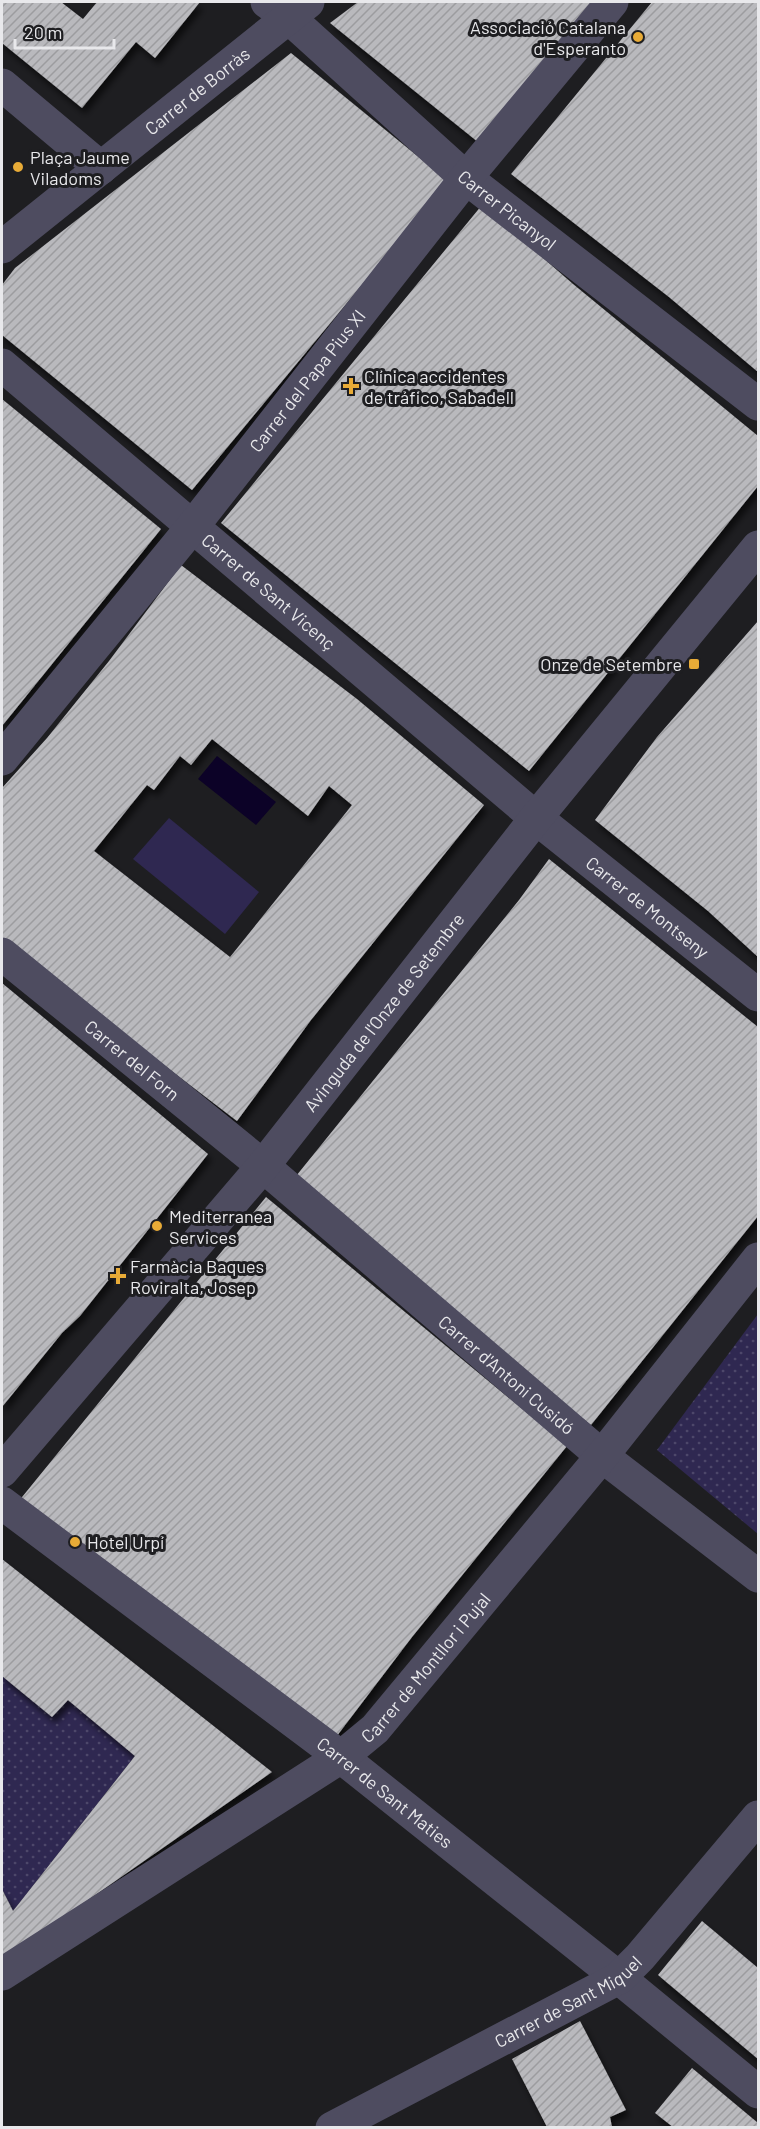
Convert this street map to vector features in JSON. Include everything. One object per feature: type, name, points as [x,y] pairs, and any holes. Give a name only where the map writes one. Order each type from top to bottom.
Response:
[{"type":"street","name":"Carrer del Papa Pius XI","points":[[2,759],[192,526],[466,178],[612,2]]},
{"type":"street","name":"Carrer Picanyol","points":[[287,7],[466,178],[759,404]]},
{"type":"street","name":"Carrer de Borràs","points":[[2,247],[101,168],[287,7]]},
{"type":"street","points":[[2,85],[101,168]]},
{"type":"street","name":"Carrer de Sant Vicenç","points":[[2,365],[537,819]]},
{"type":"street","name":"Avinguda de l'Onze de Setembre","points":[[2,1471],[262,1166],[537,819],[759,547]]},
{"type":"street","name":"Carrer de Montseny","points":[[537,819],[759,995]]},
{"type":"street","name":"Carrer del Forn","points":[[2,954],[262,1166]]},
{"type":"street","name":"Carrer d'Antoni Cusidó","points":[[262,1166],[602,1456],[759,1576]]},
{"type":"street","name":"Carrer de Montllor i Pujal","points":[[2,1974],[341,1757],[375,1729],[602,1456],[759,1258]]},
{"type":"street","name":"Carrer de Sant Maties","points":[[2,1503],[341,1757],[759,2092]]},
{"type":"street","name":"Carrer de Sant Miquel","points":[[332,2127],[619,1978],[640,1957],[759,1816]]},
{"type":"shaded area","points":[[217,756],[276,802],[256,825],[198,779]]},
{"type":"shaded area","points":[[169,818],[259,892],[225,934],[133,859]]},
{"type":"shaded area","points":[[758,1314],[758,1534],[657,1450]]},
{"type":"shaded area","points":[[2,1676],[52,1717],[68,1700],[135,1756],[13,1911],[2,1889]]},
{"type":"building","points":[[2,2],[61,2],[83,19],[97,2],[200,2],[155,58],[136,42],[82,108],[2,43]]},
{"type":"building","points":[[358,2],[594,2],[478,142],[330,23]]},
{"type":"building","points":[[652,2],[758,2],[758,372],[669,297],[511,174]]},
{"type":"building","points":[[291,53],[448,181],[192,490],[2,335],[2,285],[15,268]]},
{"type":"building","points":[[482,205],[573,284],[758,436],[758,486],[529,771],[221,523]]},
{"type":"building","points":[[2,399],[161,529],[2,726]]},
{"type":"building","points":[[181,565],[357,699],[484,805],[311,1020],[237,1121],[2,941],[2,788],[47,738],[109,661]],"holes":[[[212,739],[308,816],[329,786],[352,805],[230,957],[94,851],[147,785],[154,790],[180,756],[191,765]]]},
{"type":"building","points":[[758,621],[758,957],[708,911],[595,820],[657,737]]},
{"type":"building","points":[[549,859],[758,1027],[758,1216],[591,1425],[288,1186],[519,900]]},
{"type":"building","points":[[2,983],[208,1154],[80,1316],[62,1333],[2,1407]]},
{"type":"building","points":[[266,1197],[567,1446],[412,1637],[333,1741],[18,1502]]},
{"type":"building","points":[[2,1559],[272,1772],[29,1941],[2,1956],[2,1889],[13,1911],[135,1756],[68,1700],[52,1717],[2,1676]]},
{"type":"building","points":[[702,1921],[758,1968],[758,2059],[658,1975]]},
{"type":"building","points":[[580,2021],[626,2110],[610,2117],[612,2127],[547,2127],[512,2059]]},
{"type":"building","points":[[692,2068],[758,2123],[758,2127],[673,2127],[655,2113]]},
{"type":"place","name":"Associació Catalana d'Esperanto","points":[[638,37]]},
{"type":"place","name":"Plaça Jaume Viladoms","points":[[18,167]]},
{"type":"place","name":"Clínica accidentes de tráfico, Sabadell","points":[[351,386]]},
{"type":"place","name":"Onze de Setembre","points":[[694,664]]},
{"type":"place","name":"Mediterranea Services","points":[[157,1226]]},
{"type":"place","name":"Farmàcia Baques Roviralta, Josep","points":[[118,1276]]},
{"type":"place","name":"Hotel Urpí","points":[[75,1542]]}]
